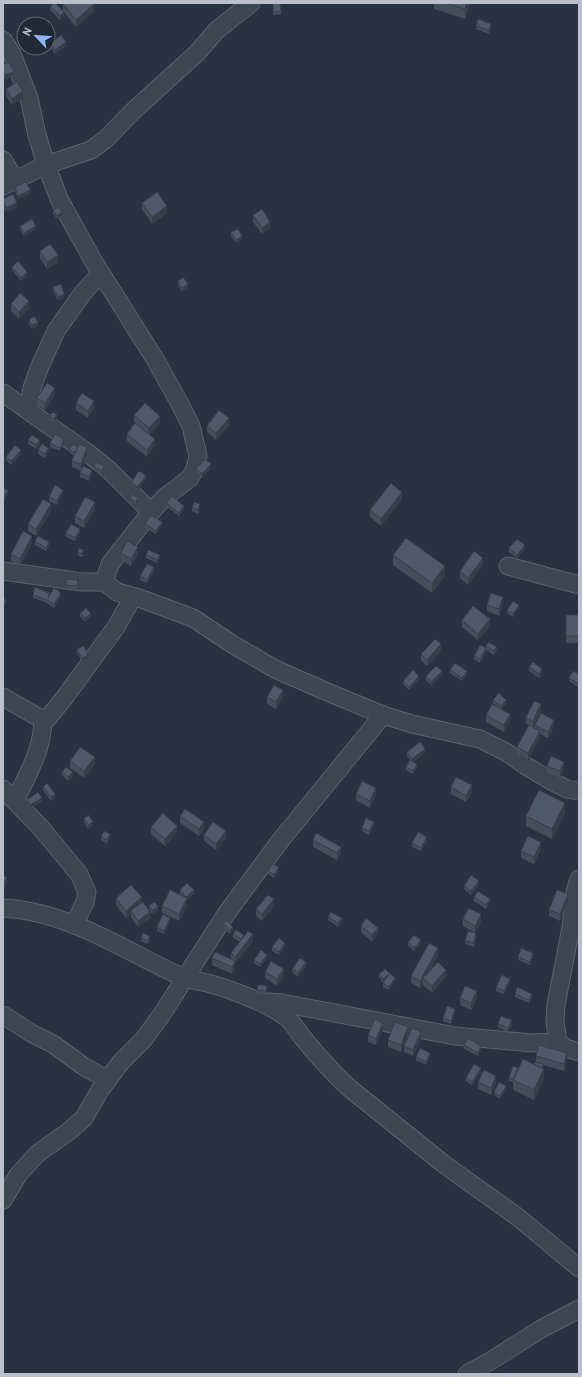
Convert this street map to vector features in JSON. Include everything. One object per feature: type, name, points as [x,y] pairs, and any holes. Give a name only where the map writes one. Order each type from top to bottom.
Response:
[{"type":"street","points":[[3,160],[9,183],[46,165],[91,150],[106,139],[132,112],[197,53],[217,30],[251,3]]},
{"type":"street","points":[[3,40],[12,54],[29,98],[37,135],[46,165],[60,201],[101,273],[155,359],[180,404],[191,426],[198,456],[195,469],[190,478],[165,497],[151,512],[110,564],[104,582]]},
{"type":"street","points":[[28,410],[32,388],[56,330],[82,294],[101,273]]},
{"type":"street","points":[[3,393],[88,453],[109,470],[151,512]]},
{"type":"street","points":[[508,566],[579,585]]},
{"type":"street","points":[[3,571],[82,582],[104,582],[117,592],[133,596],[193,618],[232,644],[275,669],[383,715],[412,724],[480,739],[506,752],[553,782],[579,791]]},
{"type":"street","points":[[43,720],[48,718],[65,697],[116,627],[133,596]]},
{"type":"street","points":[[3,697],[43,720]]},
{"type":"street","points":[[3,1200],[18,1175],[37,1154],[68,1132],[84,1118],[93,1102],[121,1062],[144,1039],[162,1014],[226,914],[280,842],[383,715]]},
{"type":"street","points":[[15,801],[37,755],[43,734],[43,720]]},
{"type":"street","points":[[3,789],[79,874],[87,892],[86,902],[74,925]]},
{"type":"street","points":[[558,1042],[555,1022],[556,1005],[571,927],[575,892],[579,879]]},
{"type":"street","points":[[3,908],[29,910],[63,920],[184,978],[218,986],[275,1009],[290,1020],[302,1037],[335,1074],[378,1112],[445,1165],[519,1218],[579,1268]]},
{"type":"street","points":[[257,1002],[282,1003],[455,1036],[532,1043],[558,1042],[566,1048],[579,1052]]},
{"type":"street","points":[[3,1015],[31,1033],[53,1044],[83,1066],[108,1080]]},
{"type":"street","points":[[467,1374],[541,1329],[579,1309]]},
{"type":"building","points":[[54,3],[64,12],[60,16],[50,7]]},
{"type":"building","points":[[273,3],[280,3],[281,11],[273,12]]},
{"type":"building","points":[[446,3],[467,3],[465,9]]},
{"type":"building","points":[[63,4],[94,4],[76,20]]},
{"type":"building","points":[[478,19],[491,24],[489,30],[476,26]]},
{"type":"building","points":[[61,35],[66,42],[56,49],[56,39]]},
{"type":"building","points":[[9,62],[14,72],[5,75],[3,65]]},
{"type":"building","points":[[17,82],[23,91],[12,99],[6,89]]},
{"type":"building","points":[[26,182],[30,190],[18,196],[15,187]]},
{"type":"building","points":[[157,192],[167,206],[152,217],[142,203]]},
{"type":"building","points":[[13,194],[17,203],[6,208],[3,199]]},
{"type":"building","points":[[58,207],[62,212],[57,216],[53,211]]},
{"type":"building","points":[[262,209],[270,222],[262,228],[253,215]]},
{"type":"building","points":[[32,219],[36,226],[24,233],[20,226]]},
{"type":"building","points":[[238,229],[242,236],[236,240],[231,232]]},
{"type":"building","points":[[50,244],[58,255],[47,262],[40,251]]},
{"type":"building","points":[[18,261],[27,272],[21,278],[12,267]]},
{"type":"building","points":[[183,277],[188,284],[182,288],[178,281]]},
{"type":"building","points":[[61,284],[64,294],[58,297],[53,287]]},
{"type":"building","points":[[20,293],[29,301],[19,312],[11,304]]},
{"type":"building","points":[[34,316],[38,322],[32,325],[29,320]]},
{"type":"building","points":[[47,383],[55,388],[45,403],[37,398]]},
{"type":"building","points":[[82,393],[94,401],[88,411],[76,403]]},
{"type":"building","points":[[145,403],[160,416],[149,428],[134,415]]},
{"type":"building","points":[[219,410],[229,418],[216,433],[207,426]]},
{"type":"building","points":[[52,412],[57,414],[54,419],[50,416]]},
{"type":"building","points":[[135,423],[155,439],[147,450],[127,434]]},
{"type":"building","points":[[55,434],[64,439],[60,448],[50,443]]},
{"type":"building","points":[[32,435],[40,440],[36,445],[28,440]]},
{"type":"building","points":[[42,444],[49,448],[45,454],[38,450]]},
{"type":"building","points":[[74,444],[78,447],[74,453],[69,449]]},
{"type":"building","points":[[79,444],[87,447],[81,464],[72,461]]},
{"type":"building","points":[[15,445],[21,450],[11,461],[6,457]]},
{"type":"building","points":[[205,459],[211,464],[202,474],[196,469]]},
{"type":"building","points":[[96,462],[104,466],[102,471],[94,467]]},
{"type":"building","points":[[83,466],[92,470],[89,477],[80,473]]},
{"type":"building","points":[[139,471],[146,476],[137,487],[131,482]]},
{"type":"building","points":[[391,483],[402,492],[381,519],[370,510]]},
{"type":"building","points":[[55,485],[63,490],[57,501],[49,497]]},
{"type":"building","points":[[3,487],[8,491],[3,498]]},
{"type":"building","points":[[132,494],[138,498],[136,502],[130,498]]},
{"type":"building","points":[[172,496],[184,506],[179,513],[166,503]]},
{"type":"building","points":[[85,497],[95,502],[84,521],[75,516]]},
{"type":"building","points":[[43,499],[51,504],[36,529],[28,524]]},
{"type":"building","points":[[194,502],[200,504],[198,510],[192,508]]},
{"type":"building","points":[[151,515],[162,522],[156,531],[145,524]]},
{"type":"building","points":[[71,524],[80,529],[75,538],[66,533]]},
{"type":"building","points":[[23,531],[32,536],[20,559],[11,554]]},
{"type":"building","points":[[38,536],[49,542],[46,548],[35,541]]},
{"type":"building","points":[[406,538],[445,566],[432,583],[393,555]]},
{"type":"building","points":[[517,539],[525,545],[517,555],[509,548]]},
{"type":"building","points":[[127,541],[138,547],[131,559],[121,553]]},
{"type":"building","points":[[79,548],[84,550],[82,554],[78,552]]},
{"type":"building","points":[[148,550],[160,555],[157,560],[146,555]]},
{"type":"building","points":[[474,551],[483,558],[468,578],[460,571]]},
{"type":"building","points":[[147,564],[154,567],[147,580],[140,576]]},
{"type":"building","points":[[66,579],[78,580],[77,586],[66,585]]},
{"type":"building","points":[[35,587],[49,593],[48,598],[54,588],[61,593],[54,604],[33,595]]},
{"type":"building","points":[[491,593],[503,597],[499,609],[487,605]]},
{"type":"building","points":[[3,598],[6,600],[3,606]]},
{"type":"building","points":[[513,601],[519,605],[513,614],[507,610]]},
{"type":"building","points":[[473,606],[490,619],[478,634],[462,620]]},
{"type":"building","points":[[86,608],[91,614],[85,618],[80,613]]},
{"type":"building","points":[[566,615],[579,615],[579,636],[566,636]]},
{"type":"building","points":[[435,639],[441,644],[427,660],[421,654]]},
{"type":"building","points":[[488,642],[497,647],[494,651],[486,646]]},
{"type":"building","points":[[480,645],[486,648],[480,659],[474,656]]},
{"type":"building","points":[[84,646],[88,655],[82,658],[77,649]]},
{"type":"building","points":[[533,662],[542,669],[539,674],[529,667]]},
{"type":"building","points":[[455,663],[467,671],[462,678],[450,670]]},
{"type":"building","points":[[436,666],[442,671],[431,682],[426,676]]},
{"type":"building","points":[[413,670],[419,676],[409,687],[403,681]]},
{"type":"building","points":[[573,671],[579,674],[579,684],[569,678]]},
{"type":"building","points":[[274,685],[283,690],[276,702],[267,697]]},
{"type":"building","points":[[499,693],[506,700],[501,706],[493,700]]},
{"type":"building","points":[[534,701],[541,704],[533,721],[526,717]]},
{"type":"building","points":[[492,704],[510,714],[504,725],[486,715]]},
{"type":"building","points":[[541,713],[554,720],[548,732],[535,725]]},
{"type":"building","points":[[529,725],[540,731],[528,753],[517,747]]},
{"type":"building","points":[[420,742],[425,749],[412,759],[407,752]]},
{"type":"building","points":[[80,747],[95,757],[84,771],[70,761]]},
{"type":"building","points":[[551,756],[564,762],[560,771],[547,766]]},
{"type":"building","points":[[410,760],[417,764],[413,771],[406,767]]},
{"type":"building","points":[[66,767],[73,772],[68,777],[62,772]]},
{"type":"building","points":[[456,777],[472,785],[466,796],[451,787]]},
{"type":"building","points":[[362,781],[376,788],[370,801],[356,794]]},
{"type":"building","points":[[47,783],[55,794],[51,797],[43,787]]},
{"type":"building","points":[[539,790],[565,803],[552,829],[526,816]]},
{"type":"building","points":[[38,792],[42,798],[30,805],[27,800]]},
{"type":"building","points":[[185,809],[204,822],[199,829],[180,816]]},
{"type":"building","points":[[163,813],[177,826],[165,839],[151,827]]},
{"type":"building","points":[[89,815],[93,822],[88,825],[84,818]]},
{"type":"building","points":[[366,818],[374,822],[369,831],[362,828]]},
{"type":"building","points":[[213,822],[226,831],[216,844],[204,835]]},
{"type":"building","points":[[104,831],[110,834],[107,840],[101,837]]},
{"type":"building","points":[[418,832],[427,837],[421,848],[412,843]]},
{"type":"building","points":[[316,833],[341,847],[337,853],[313,840]]},
{"type":"building","points":[[528,836],[541,842],[534,857],[521,851]]},
{"type":"building","points":[[272,864],[279,867],[274,875],[268,871]]},
{"type":"building","points":[[3,875],[7,878],[3,882]]},
{"type":"building","points":[[471,875],[479,881],[471,891],[464,886]]},
{"type":"building","points":[[187,883],[194,890],[186,897],[180,890]]},
{"type":"building","points":[[131,885],[142,897],[126,911],[116,898]]},
{"type":"building","points":[[170,890],[187,898],[179,914],[162,906]]},
{"type":"building","points":[[557,890],[568,894],[560,914],[549,910]]},
{"type":"building","points":[[478,891],[490,899],[486,905],[474,897]]},
{"type":"building","points":[[268,895],[274,899],[262,914],[256,909]]},
{"type":"building","points":[[143,902],[150,912],[138,921],[131,910]]},
{"type":"building","points":[[155,902],[158,907],[152,910],[149,905]]},
{"type":"building","points":[[469,908],[481,914],[475,926],[463,919]]},
{"type":"building","points":[[331,912],[342,918],[338,923],[328,917]]},
{"type":"building","points":[[163,914],[170,918],[164,931],[157,927]]},
{"type":"building","points":[[366,918],[378,928],[372,935],[361,926]]},
{"type":"building","points":[[226,920],[233,927],[230,930],[223,924]]},
{"type":"building","points":[[236,930],[244,935],[241,939],[233,934]]},
{"type":"building","points":[[248,931],[253,934],[235,957],[231,953]]},
{"type":"building","points":[[468,931],[476,933],[474,943],[465,941]]},
{"type":"building","points":[[143,933],[150,936],[148,941],[141,938]]},
{"type":"building","points":[[414,935],[421,940],[414,948],[408,942]]},
{"type":"building","points":[[279,938],[285,943],[279,952],[272,947]]},
{"type":"building","points":[[429,943],[438,948],[420,981],[411,976]]},
{"type":"building","points":[[521,948],[533,953],[530,962],[518,957]]},
{"type":"building","points":[[261,950],[267,955],[260,964],[254,960]]},
{"type":"building","points":[[215,952],[235,961],[232,967],[212,958]]},
{"type":"building","points":[[300,958],[306,962],[298,973],[292,969]]},
{"type":"building","points":[[271,961],[284,969],[277,979],[265,972]]},
{"type":"building","points":[[438,962],[446,970],[432,986],[423,978]]},
{"type":"building","points":[[385,969],[395,978],[389,987],[383,983],[389,974],[383,979],[379,974]]},
{"type":"building","points":[[502,975],[510,979],[504,991],[496,987]]},
{"type":"building","points":[[258,985],[267,986],[266,991],[257,990]]},
{"type":"building","points":[[465,986],[477,991],[471,1003],[460,998]]},
{"type":"building","points":[[517,987],[532,994],[529,1000],[515,994]]},
{"type":"building","points":[[447,1006],[455,1009],[451,1021],[443,1018]]},
{"type":"building","points":[[501,1016],[512,1020],[508,1028],[498,1024]]},
{"type":"building","points":[[375,1019],[383,1023],[376,1039],[368,1035]]},
{"type":"building","points":[[395,1022],[408,1027],[401,1045],[388,1040]]},
{"type":"building","points":[[412,1028],[421,1032],[413,1050],[404,1046]]},
{"type":"building","points":[[468,1038],[481,1046],[478,1053],[464,1045]]},
{"type":"building","points":[[539,1045],[567,1053],[564,1064],[536,1056]]},
{"type":"building","points":[[420,1048],[430,1053],[426,1062],[416,1057]]},
{"type":"building","points":[[523,1059],[544,1069],[534,1090],[513,1080]]},
{"type":"building","points":[[535,1062],[543,1064],[542,1068],[534,1064]]},
{"type":"building","points":[[474,1064],[481,1068],[472,1082],[466,1078]]},
{"type":"building","points":[[513,1066],[518,1068],[513,1079],[509,1077]]},
{"type":"building","points":[[484,1070],[496,1076],[491,1088],[478,1082]]},
{"type":"building","points":[[499,1082],[506,1086],[500,1096],[494,1092]]}]
